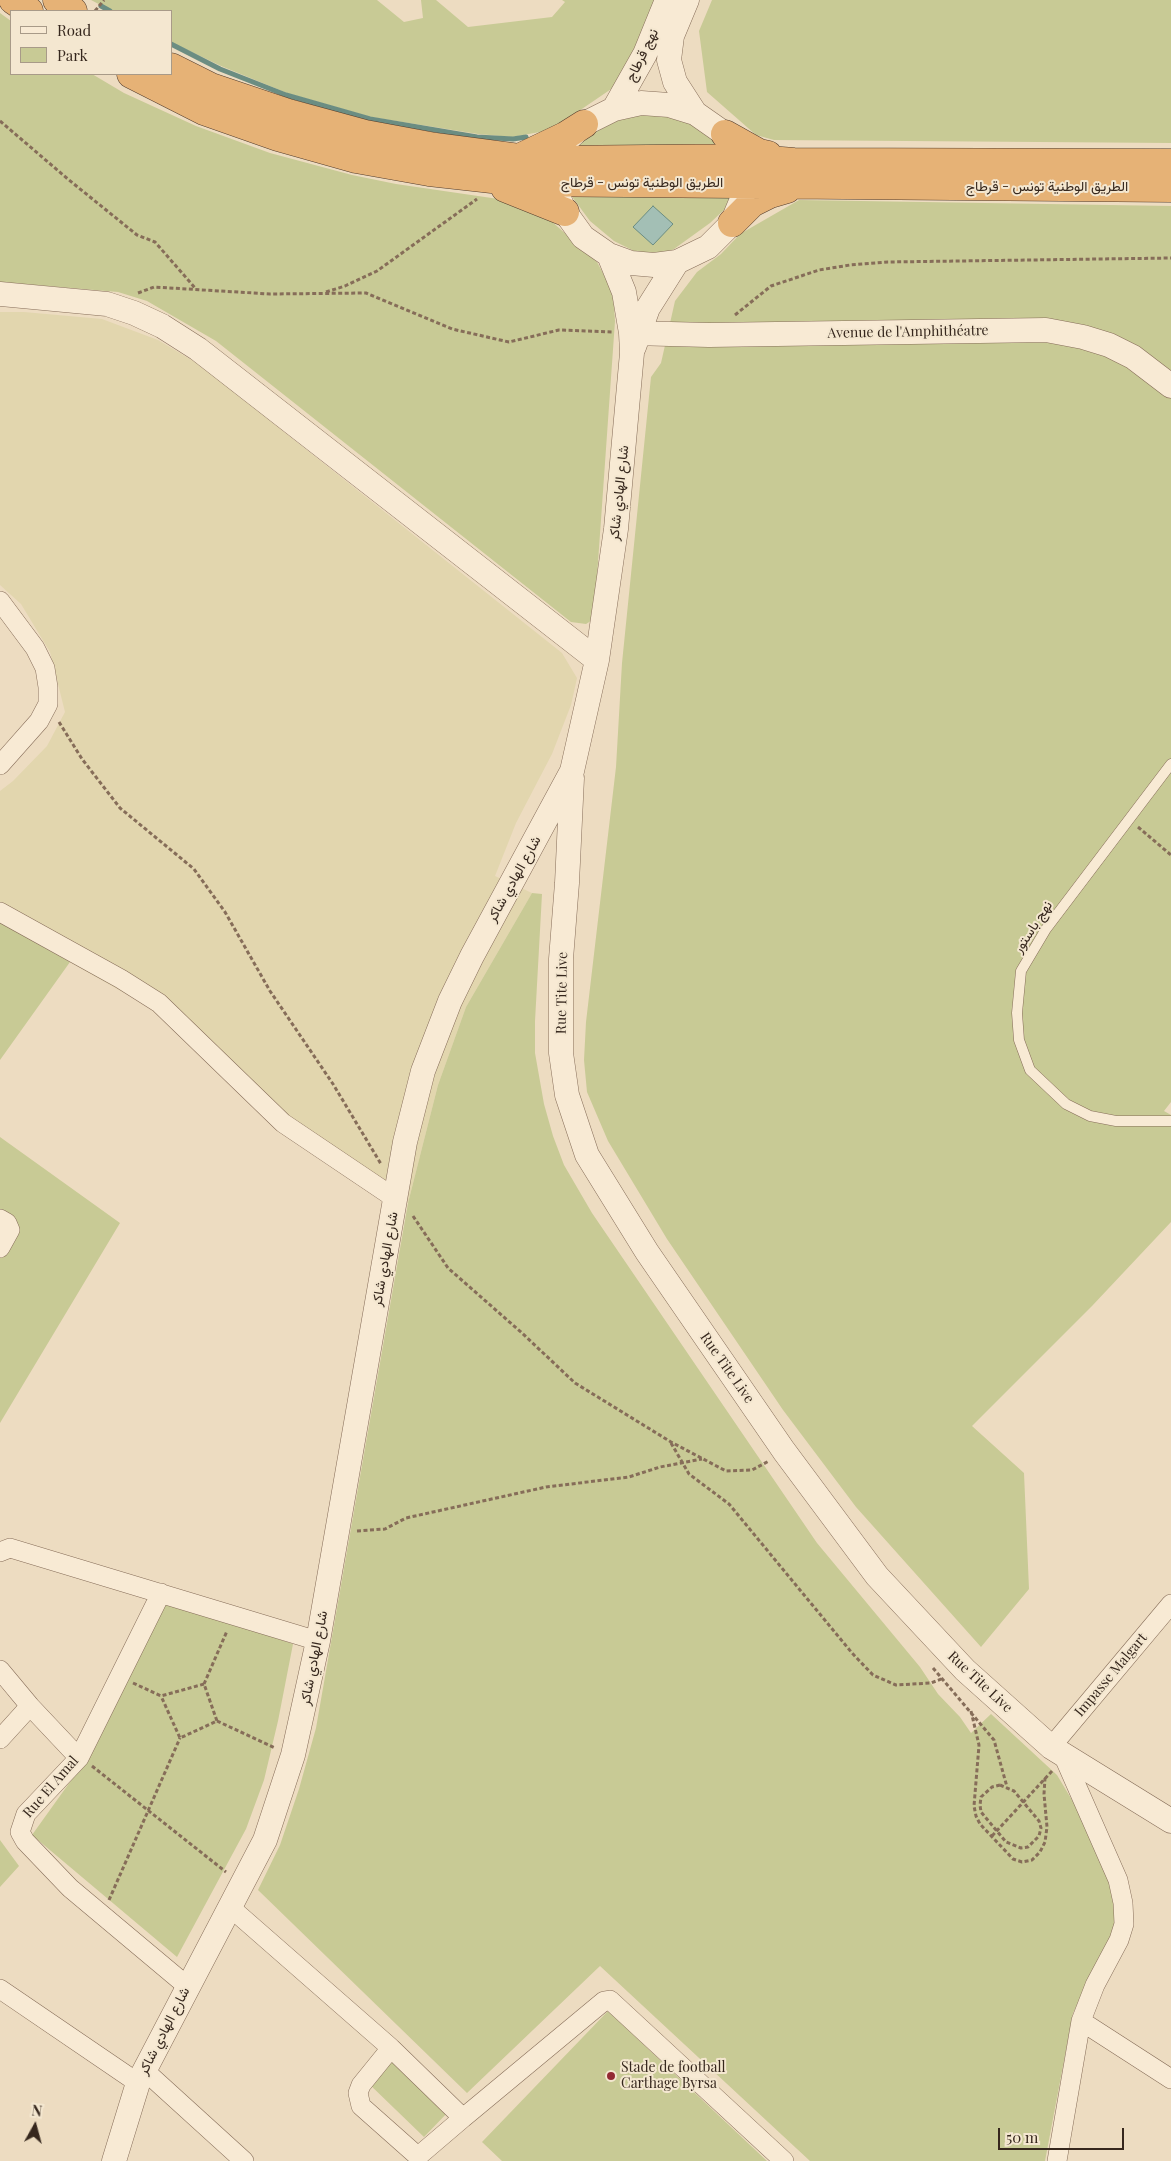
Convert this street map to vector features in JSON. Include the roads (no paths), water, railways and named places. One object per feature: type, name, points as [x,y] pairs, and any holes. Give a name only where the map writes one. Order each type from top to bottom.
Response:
[{"type":"highway","points":[[13,0],[28,10]]},
{"type":"highway","points":[[57,0],[72,10]]},
{"type":"highway","name":"الطريق الوطنية تونس - قرطاج","points":[[172,68],[211,87],[288,113],[365,134],[436,147],[519,158],[552,172]]},
{"type":"highway","name":"الطريق الوطنية تونس - قرطاج","points":[[133,75],[204,111],[278,137],[356,158],[429,172],[518,182],[552,172],[745,171],[1171,188]]},
{"type":"highway","points":[[519,158],[553,142],[584,124]]},
{"type":"highway","points":[[725,134],[796,174],[770,194],[752,203],[732,223]]},
{"type":"highway","name":"الطريق الوطنية تونس - قرطاج","points":[[796,174],[1171,163]]},
{"type":"highway","points":[[483,178],[565,212]]},
{"type":"street","name":"نهج قرطاج","points":[[614,109],[645,54],[667,0]]},
{"type":"street","name":"نهج قرطاج","points":[[687,0],[672,36],[669,60],[675,82],[695,114]]},
{"type":"street","points":[[641,103],[669,105],[695,114],[725,134],[745,171],[742,199],[732,223],[708,247],[677,262],[654,265],[631,263],[609,255],[583,237],[565,212],[552,172],[565,142],[584,124],[614,109],[641,103]]},
{"type":"street","points":[[609,255],[624,292],[634,340]]},
{"type":"street","points":[[634,340],[648,308],[677,262]]},
{"type":"street","points":[[0,294],[107,304],[134,313],[162,326],[198,349],[597,660]]},
{"type":"street","name":"Avenue de l'Amphithéatre","points":[[634,340],[709,335],[1046,330],[1083,337],[1109,345],[1133,358],[1171,386]]},
{"type":"street","name":"شارع الهادي شاكر","points":[[114,2161],[141,2077],[187,1986],[231,1908],[264,1840],[282,1794],[293,1755],[318,1641],[413,1105],[432,1043],[472,956],[572,771],[597,660],[616,529],[634,340]]},
{"type":"street","points":[[0,601],[35,648],[45,668],[48,686],[48,704],[39,721],[0,765]]},
{"type":"street","name":"Rue Tite Live","points":[[572,771],[568,883],[561,959],[561,1053],[567,1095],[574,1122],[587,1155],[647,1252],[784,1451],[877,1576],[965,1670],[1057,1751],[1171,1821]]},
{"type":"street","points":[[0,912],[159,1002],[282,1124],[396,1196]]},
{"type":"street","points":[[0,1218],[7,1223],[10,1230],[0,1248]]},
{"type":"street","points":[[0,1552],[10,1548],[318,1641]]},
{"type":"street","name":"Rue El Amal","points":[[161,1594],[118,1676],[79,1758],[26,1814],[20,1832],[39,1857],[70,1888],[101,1916],[187,1986]]},
{"type":"street","name":"Impasse Malgart","points":[[1057,1751],[1171,1604]]},
{"type":"street","points":[[0,1670],[30,1706],[79,1758]]},
{"type":"street","points":[[0,1739],[30,1706]]},
{"type":"street","points":[[1057,1751],[1118,1880],[1123,1903],[1124,1924],[1119,1940],[1095,1985],[1081,2021],[1057,2161]]},
{"type":"street","points":[[231,1908],[391,2048],[462,2118]]},
{"type":"street","points":[[0,1989],[141,2077],[244,2161]]},
{"type":"street","points":[[391,2048],[361,2085],[358,2093],[361,2106],[414,2153],[419,2154],[604,2000],[610,2000],[784,2161]]},
{"type":"street","points":[[1081,2021],[1171,2079]]},
{"type":"lane","name":"نهج باستور","points":[[1171,764],[1046,929],[1021,971],[1017,1013],[1019,1040],[1030,1070],[1066,1104],[1090,1116],[1116,1122],[1171,1121]]},
{"type":"water","points":[[653,206],[673,224],[653,245],[633,227]]},
{"type":"waterway","points":[[101,6],[108,10]]},
{"type":"waterway","points":[[172,45],[220,69],[286,95],[370,119],[477,137],[513,139],[526,137]]},
{"type":"place","name":"Stade de football Carthage Byrsa","points":[[611,2076]]}]
